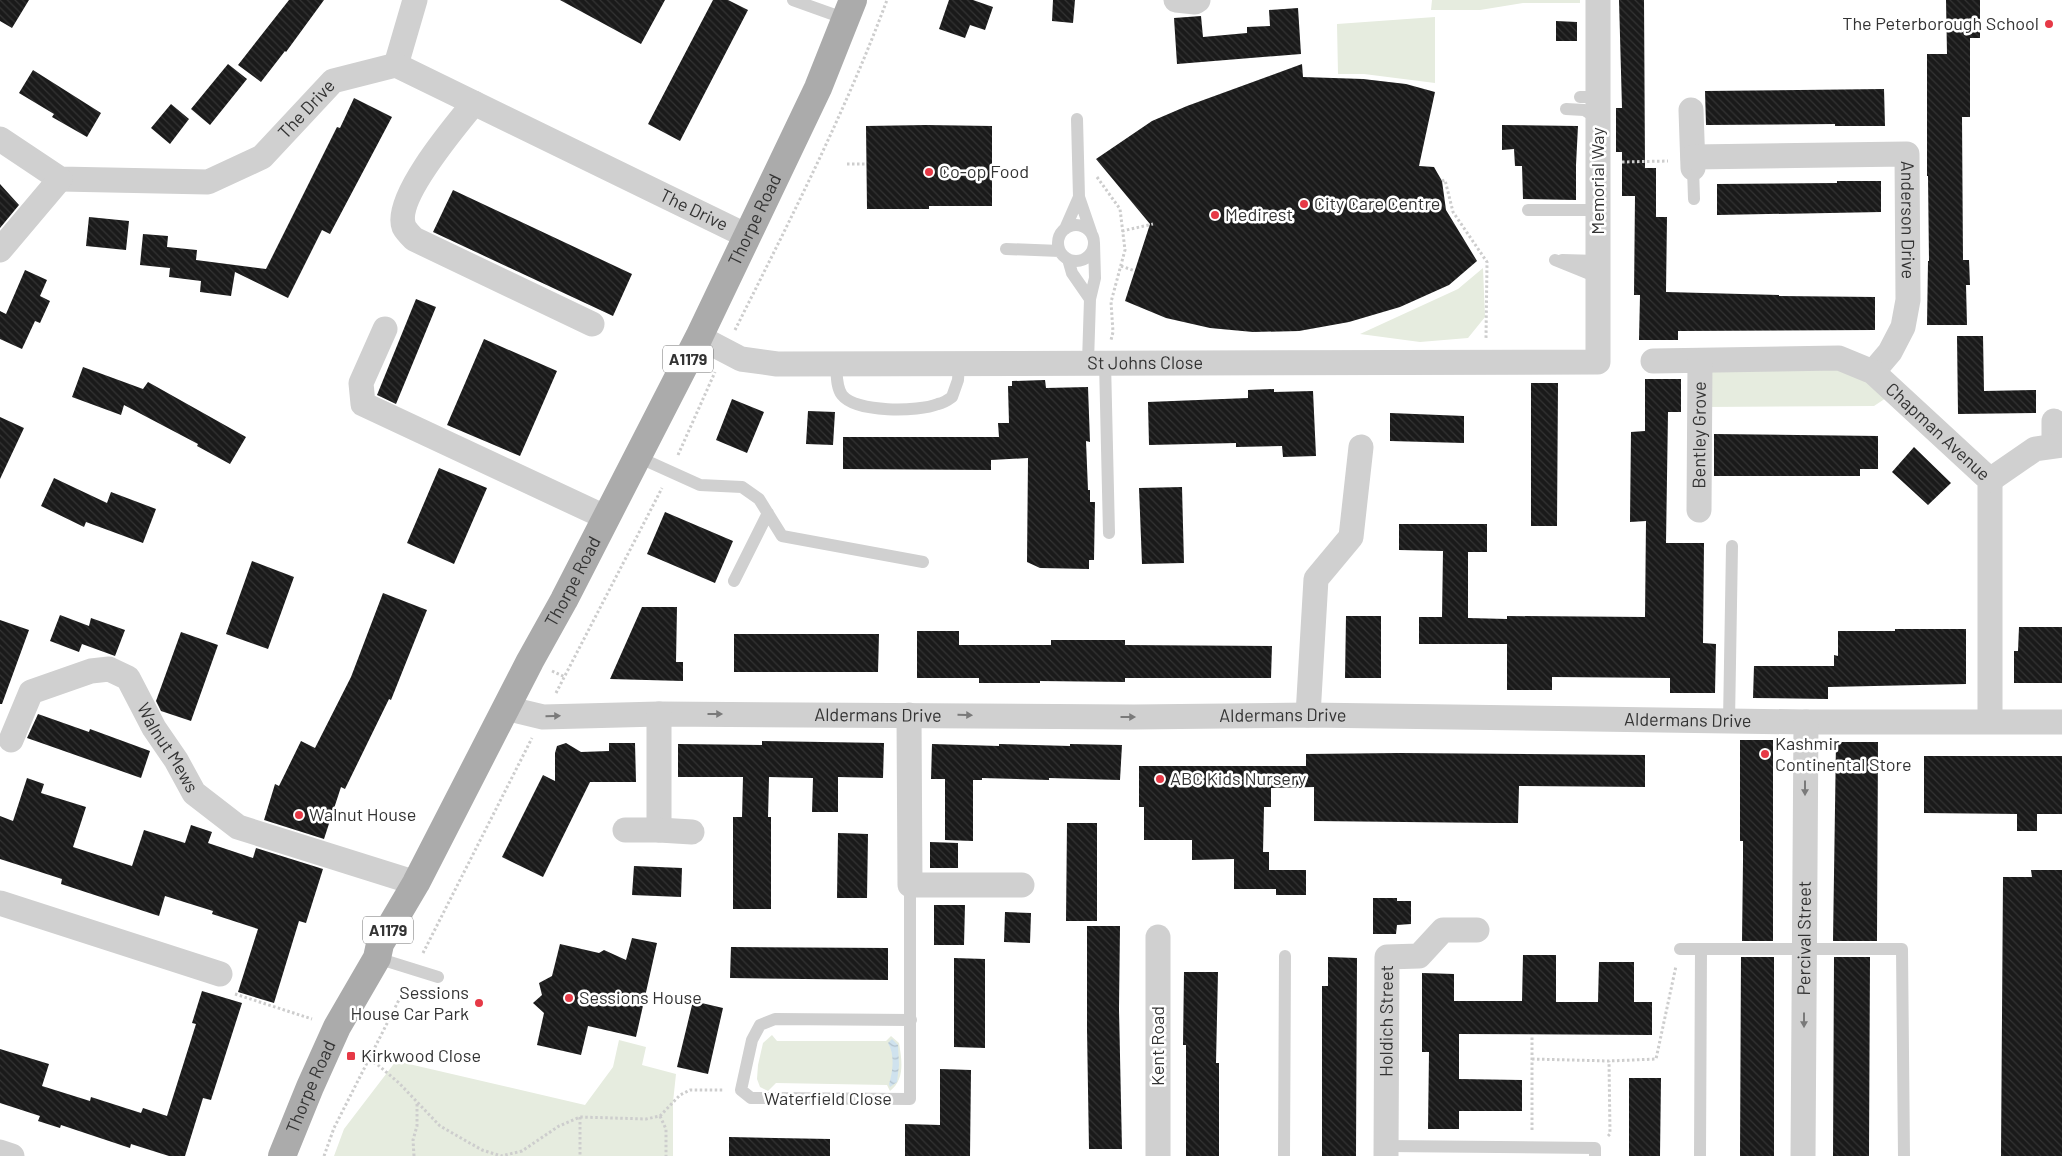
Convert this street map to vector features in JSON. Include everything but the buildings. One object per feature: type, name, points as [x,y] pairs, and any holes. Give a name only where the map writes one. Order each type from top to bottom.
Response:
[{"type":"main road","name":"Thorpe Road","points":[[282,1156],[337,1027],[377,958],[380,944],[416,883],[505,708],[638,457],[699,337],[818,88],[849,10]]},
{"type":"street","points":[[396,65],[415,0]]},
{"type":"street","points":[[1176,0],[1196,2],[1198,0]]},
{"type":"street","name":"Memorial Way","points":[[1598,0],[1591,104],[1598,162],[1598,362]]},
{"type":"street","name":"The Drive","points":[[60,179],[208,182],[262,157],[333,81],[396,65],[747,236]]},
{"type":"street","points":[[474,103],[438,148],[405,203],[404,226],[414,239],[592,324]]},
{"type":"street","points":[[1692,110],[1693,162]]},
{"type":"street","points":[[0,139],[60,179],[0,250]]},
{"type":"street","name":"Anderson Drive","points":[[1693,162],[1907,154],[1908,300],[1902,327],[1890,352],[1873,372]]},
{"type":"street","points":[[385,329],[360,384],[363,404],[606,518]]},
{"type":"street","name":"St Johns Close","points":[[699,337],[741,359],[777,364],[1598,362]]},
{"type":"street","name":"Chapman Avenue","points":[[1653,361],[1839,358],[1873,372],[1990,480],[1990,720]]},
{"type":"street","name":"Bentley Grove","points":[[1699,510],[1700,360]]},
{"type":"street","points":[[1990,480],[2035,449],[2057,437]]},
{"type":"street","points":[[1308,715],[1316,580],[1351,537],[1362,447]]},
{"type":"street","name":"Walnut Mews","points":[[11,740],[31,692],[91,671],[109,669],[128,678],[154,728],[176,760],[194,793],[238,827],[416,883]]},
{"type":"street","name":"Aldermans Drive","points":[[505,708],[543,717],[659,714],[1134,717],[1308,715],[1806,722],[1990,720],[2062,722]]},
{"type":"street","points":[[659,714],[659,830]]},
{"type":"street","name":"Waterfield Close","points":[[909,715],[910,884]]},
{"type":"street","name":"Percival Street","points":[[1803,1156],[1806,722]]},
{"type":"street","points":[[625,830],[692,832]]},
{"type":"street","points":[[910,884],[1022,885]]},
{"type":"street","points":[[0,903],[220,974]]},
{"type":"street","name":"Holdich Street","points":[[1386,1151],[1387,957],[1419,956],[1443,930],[1477,930]]},
{"type":"street","name":"Kent Road","points":[[1158,937],[1158,1156]]},
{"type":"street","points":[[0,1152],[12,1156]]},
{"type":"lane","points":[[793,0],[849,10]]},
{"type":"lane","points":[[1566,109],[1584,110],[1591,104]]},
{"type":"lane","points":[[1077,119],[1079,197],[1093,238],[1095,278],[1090,299],[1097,362],[1109,533]]},
{"type":"lane","points":[[1693,162],[1694,199]]},
{"type":"lane","points":[[1079,197],[1063,244],[1072,273],[1090,299]]},
{"type":"lane","points":[[1528,210],[1598,210]]},
{"type":"lane","points":[[1076,225],[1087,228],[1093,238],[1090,255],[1080,261],[1063,244],[1076,225]]},
{"type":"lane","points":[[836,364],[837,381],[841,394],[850,402],[859,406],[908,409],[937,405],[952,397],[958,380],[959,363]]},
{"type":"lane","points":[[638,457],[700,484],[742,487],[759,499],[782,536],[923,562]]},
{"type":"lane","points":[[734,581],[768,513]]},
{"type":"lane","points":[[1729,721],[1732,546]]},
{"type":"lane","name":"Waterfield Close","points":[[910,884],[911,1020],[910,1099],[751,1098],[741,1090],[752,1040],[760,1024],[775,1019],[911,1020]]},
{"type":"lane","points":[[1680,949],[1902,949],[1904,1156]]},
{"type":"lane","points":[[1700,1156],[1701,949]]},
{"type":"lane","points":[[1284,1156],[1285,956]]},
{"type":"lane","points":[[377,958],[438,977]]},
{"type":"lane","points":[[1386,1151],[1532,1148],[1595,1152]]},
{"type":"path","points":[[324,1156],[334,1128],[670,472],[724,350],[798,203],[861,66],[887,0]]},
{"type":"path","points":[[1598,162],[1693,162]]},
{"type":"path","points":[[847,164],[866,164]]},
{"type":"path","points":[[1442,181],[1445,180],[1453,212],[1487,262],[1486,362]]},
{"type":"path","points":[[1122,231],[1153,224]]},
{"type":"path","points":[[1121,266],[1135,271]]},
{"type":"path","points":[[1532,1059],[1656,1059],[1680,949]]},
{"type":"path","points":[[220,974],[225,991],[337,1027]]},
{"type":"path","points":[[1532,1036],[1532,1148]]},
{"type":"path","points":[[369,1060],[400,1083],[417,1104],[440,1126],[460,1139],[482,1150],[500,1156],[522,1151],[559,1126],[580,1117],[646,1119],[660,1116],[680,1095],[690,1090],[741,1090]]},
{"type":"path","points":[[1595,1152],[1610,1134],[1609,1060]]},
{"type":"path","points":[[414,1156],[412,1140],[418,1126],[417,1104]]},
{"type":"path","points":[[660,1116],[666,1129],[666,1156]]},
{"type":"path","points":[[580,1117],[580,1156]]},
{"type":"shaded area","points":[[1432,0],[1580,0],[1580,3],[1523,3],[1480,10],[1431,10]]},
{"type":"shaded area","points":[[1435,17],[1435,83],[1364,74],[1338,74],[1337,24]]},
{"type":"shaded area","points":[[1483,268],[1485,317],[1468,338],[1420,342],[1360,334],[1458,289]]},
{"type":"shaded area","points":[[1838,362],[1892,394],[1874,406],[1704,407],[1705,365]]},
{"type":"shaded area","points":[[772,1035],[777,1041],[886,1041],[891,1036],[899,1043],[901,1069],[898,1081],[890,1091],[887,1085],[776,1083],[768,1091],[760,1087],[757,1079],[758,1065],[763,1043]]},
{"type":"shaded area","points":[[619,1040],[646,1047],[642,1065],[676,1074],[673,1102],[673,1156],[334,1156],[344,1129],[396,1061],[585,1105],[613,1067]]},
{"type":"water","points":[[892,1039],[898,1045],[899,1065],[897,1082],[890,1087],[892,1058],[888,1043]]},
{"type":"place","name":"The Peterborough School","points":[[2049,24]]},
{"type":"place","name":"Co-op Food","points":[[929,172]]},
{"type":"place","name":"City Care Centre","points":[[1304,204]]},
{"type":"place","name":"Medirest","points":[[1215,215]]},
{"type":"place","name":"Kashmir Continental Store","points":[[1765,754]]},
{"type":"place","name":"ABC Kids Nursery","points":[[1160,779]]},
{"type":"place","name":"Walnut House","points":[[299,815]]},
{"type":"place","name":"Sessions House","points":[[569,998]]},
{"type":"place","name":"Sessions House Car Park","points":[[479,1003]]},
{"type":"place","name":"Kirkwood Close","points":[[351,1056]]}]
